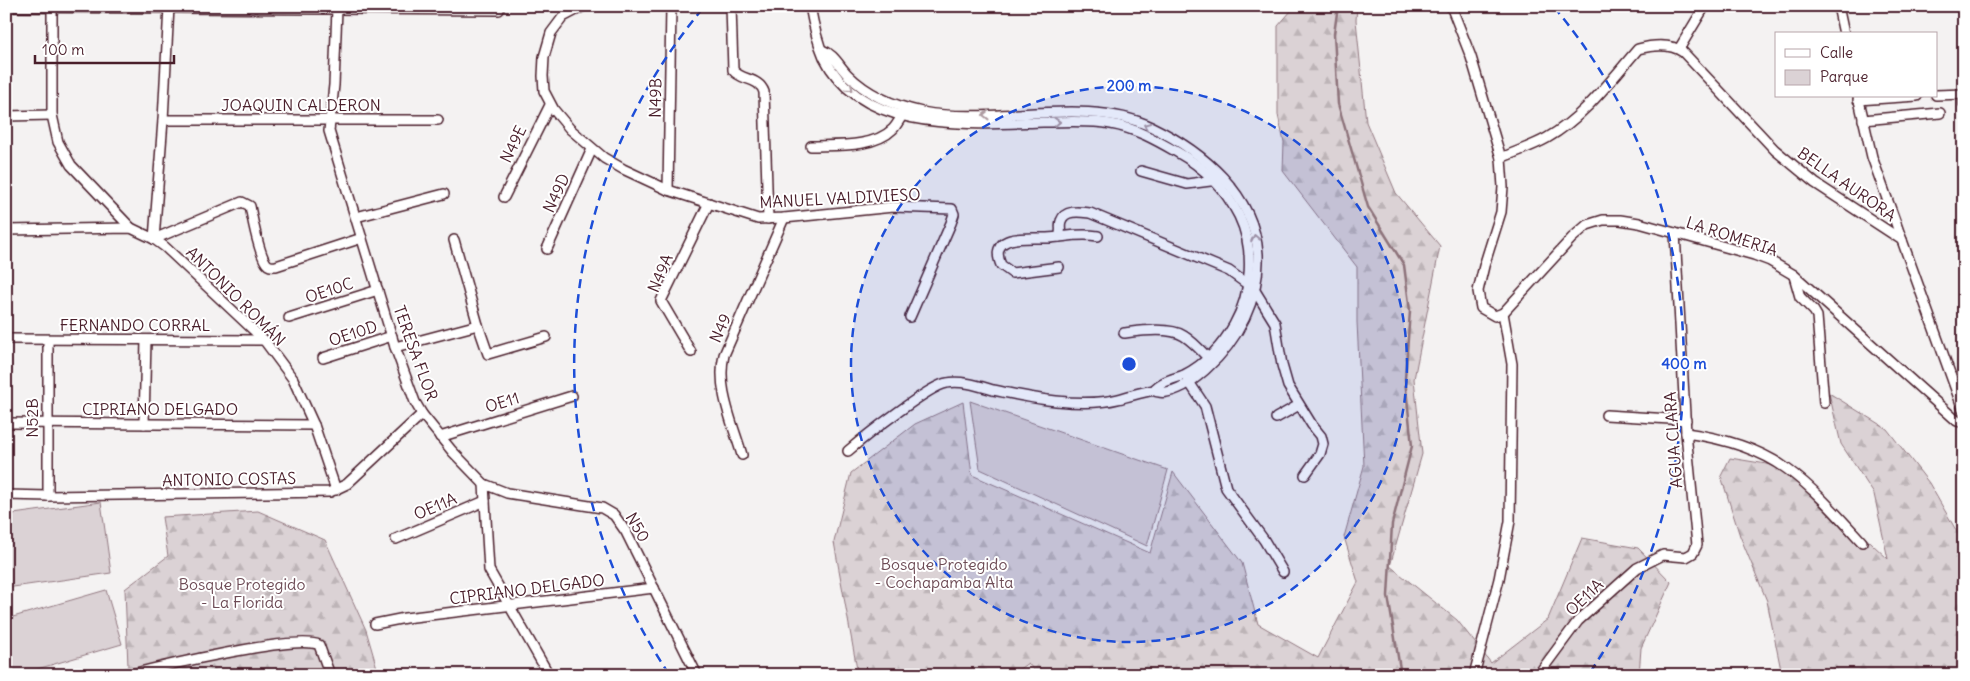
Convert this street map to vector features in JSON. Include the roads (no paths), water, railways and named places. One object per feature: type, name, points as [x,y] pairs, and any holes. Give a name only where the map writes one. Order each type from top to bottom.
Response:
[{"type":"street","name":"MANUEL VALDIVIESO","points":[[584,6],[563,17],[554,28],[548,40],[543,76],[546,96],[550,105],[570,129],[592,149],[623,169],[668,190],[748,217],[768,220],[886,207],[947,208],[953,212],[951,223],[910,317]]},
{"type":"street","name":"N49B","points":[[668,190],[671,6]]},
{"type":"street","points":[[730,6],[733,70],[738,75],[758,83],[764,92],[768,220]]},
{"type":"street","points":[[810,6],[814,27],[824,56],[838,77],[852,91],[876,106],[902,116],[956,124],[1026,118]]},
{"type":"street","points":[[1451,6],[1471,57],[1502,158],[1503,187],[1501,212],[1478,291],[1481,308],[1495,316],[1503,313],[1512,364],[1510,521],[1499,579],[1474,675]]},
{"type":"street","points":[[1502,158],[1547,138],[1565,126],[1583,111],[1638,49],[1652,46],[1669,46],[1679,49],[1705,6]]},
{"type":"street","points":[[1838,6],[1844,32]]},
{"type":"street","points":[[6,7],[499,10]]},
{"type":"street","points":[[52,7],[52,115],[58,142],[71,165],[132,228]]},
{"type":"street","points":[[169,7],[154,239],[242,202],[250,206],[263,255],[267,264],[271,266],[362,238]]},
{"type":"street","name":"TERESA FLOR","points":[[336,9],[335,71],[329,131],[392,336],[408,384],[422,414],[440,437],[484,484]]},
{"type":"street","name":"BELLA AURORA","points":[[1679,49],[1775,150],[1815,183],[1902,240]]},
{"type":"street","points":[[822,50],[832,55],[848,74],[864,88],[896,105],[921,112],[954,116],[1097,122],[1137,130],[1181,154],[1219,179],[1244,225],[1250,258],[1251,286],[1234,324],[1210,361],[1198,367],[1186,379],[1161,384],[1154,390],[1116,399],[1082,402],[1027,397],[976,385],[946,382],[930,390],[848,452]]},
{"type":"street","points":[[1938,95],[1964,94]]},
{"type":"street","points":[[1858,98],[1872,157],[1964,412]]},
{"type":"street","name":"N49E","points":[[504,197],[550,105]]},
{"type":"street","points":[[1863,120],[1940,113]]},
{"type":"street","points":[[6,116],[52,115]]},
{"type":"street","points":[[811,146],[848,145],[868,142],[887,134],[894,128],[902,116]]},
{"type":"street","name":"JOAQUIN CALDERON","points":[[163,120],[438,120]]},
{"type":"street","name":"N49D","points":[[547,249],[592,149]]},
{"type":"street","points":[[1141,171],[1187,184],[1219,179]]},
{"type":"street","points":[[356,216],[444,194]]},
{"type":"street","name":"N49A","points":[[691,352],[661,301],[709,203]]},
{"type":"street","points":[[1059,236],[1061,221],[1065,215],[1075,212],[1090,213],[1229,271],[1251,286],[1275,323],[1282,365],[1288,386],[1321,436],[1323,444],[1320,454],[1305,475]]},
{"type":"street","name":"N49","points":[[742,455],[721,382],[722,364],[724,355],[784,218]]},
{"type":"street","name":"LA ROMERIA","points":[[1503,313],[1572,238],[1587,225],[1603,220],[1620,220],[1675,233],[1754,255],[1770,261],[1794,275],[1957,421],[1964,423]]},
{"type":"street","points":[[6,230],[132,228]]},
{"type":"street","name":"ANTONIO ROMÁN","points":[[132,228],[165,247],[264,340],[293,379],[314,424],[336,490]]},
{"type":"street","name":"AGUA CLARA","points":[[1663,554],[1686,557],[1693,553],[1696,546],[1686,433],[1675,233]]},
{"type":"street","points":[[1059,267],[1012,272],[1002,267],[998,256],[1000,247],[1010,239],[1022,237],[1048,238],[1076,234],[1098,236]]},
{"type":"street","points":[[454,240],[488,354],[546,336]]},
{"type":"street","points":[[1794,275],[1800,297],[1817,316],[1824,403]]},
{"type":"street","name":"OE10C","points":[[289,318],[378,290]]},
{"type":"street","name":"OE10D","points":[[396,347],[478,325]]},
{"type":"street","points":[[1124,333],[1149,330],[1182,335],[1201,350],[1210,361]]},
{"type":"street","name":"OE10D","points":[[323,358],[392,336]]},
{"type":"street","name":"FERNANDO CORRAL","points":[[6,339],[264,340]]},
{"type":"street","name":"N52B","points":[[48,340],[48,496]]},
{"type":"street","points":[[144,424],[146,340]]},
{"type":"street","points":[[1186,379],[1205,406],[1226,488],[1264,540],[1283,572]]},
{"type":"street","name":"OE11","points":[[440,437],[572,396]]},
{"type":"street","points":[[1276,418],[1299,405]]},
{"type":"street","name":"ANTONIO COSTAS","points":[[6,495],[320,493],[336,490],[347,484],[422,414]]},
{"type":"street","points":[[1606,415],[1686,420]]},
{"type":"street","name":"CIPRIANO DELGADO","points":[[6,424],[314,424]]},
{"type":"street","points":[[1686,433],[1729,441],[1769,458],[1788,469],[1836,513],[1862,542]]},
{"type":"street","points":[[484,484],[489,570],[511,606],[548,675]]},
{"type":"street","name":"N50","points":[[484,484],[507,493],[602,508],[609,511],[622,525],[697,675]]},
{"type":"street","name":"OE11A","points":[[396,539],[485,501]]},
{"type":"street","name":"OE11A","points":[[1538,675],[1578,621],[1637,568],[1663,554]]},
{"type":"street","name":"CIPRIANO DELGADO","points":[[375,624],[405,618],[654,588]]},
{"type":"street","points":[[128,675],[175,663],[283,644],[313,642],[319,645],[330,675]]},
{"type":"waterway","points":[[1338,6],[1334,34],[1338,104],[1368,207],[1404,265],[1410,311],[1405,379],[1412,446],[1392,524],[1388,596],[1401,675]]},
{"type":"park label","name":"Bosque Protegido - Cochapamba Alta","points":[[944,573]]},
{"type":"park label","name":"Bosque Protegido - La Florida","points":[[242,593]]}]
